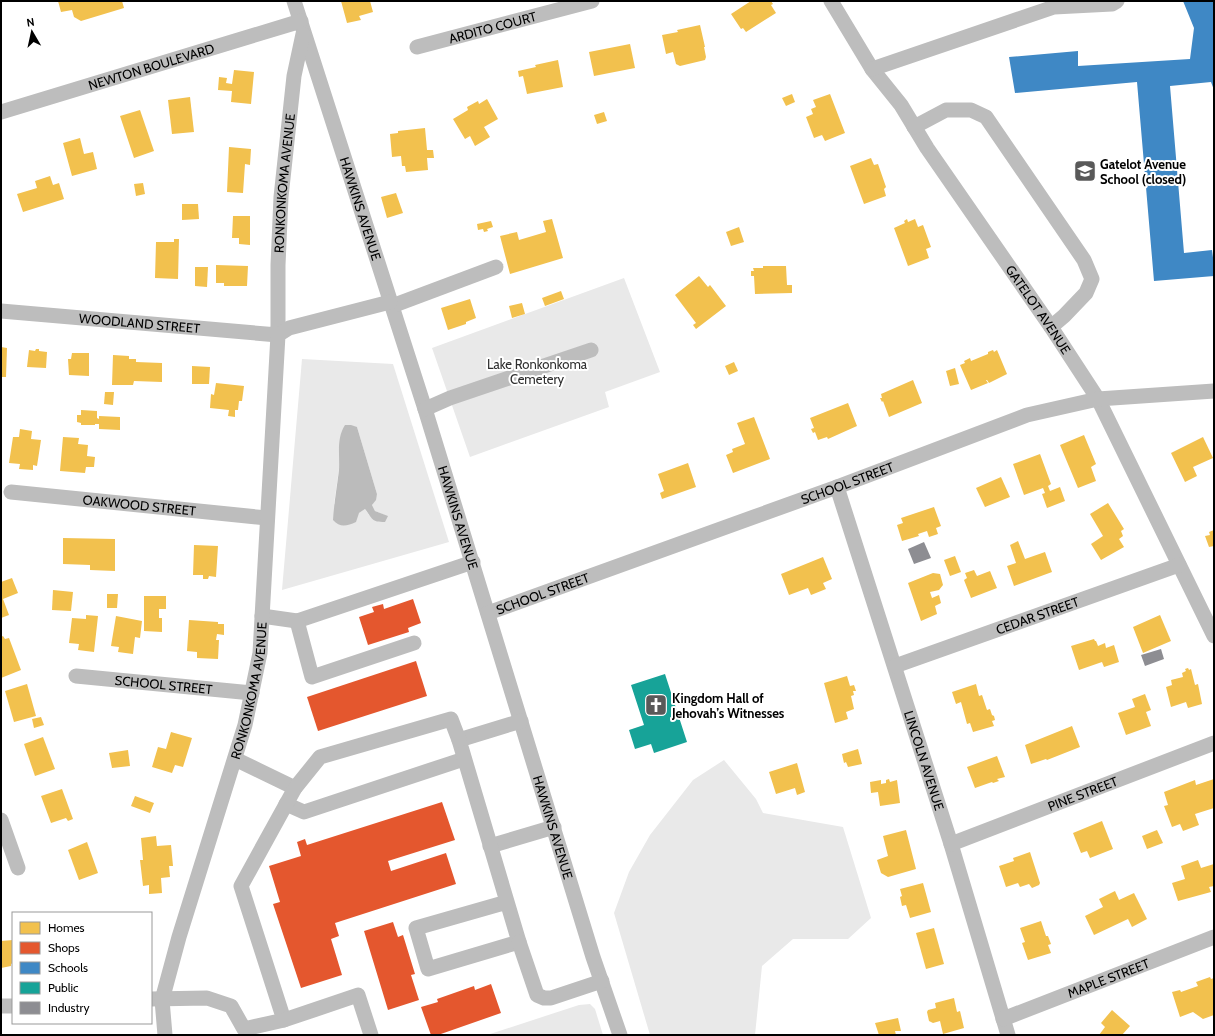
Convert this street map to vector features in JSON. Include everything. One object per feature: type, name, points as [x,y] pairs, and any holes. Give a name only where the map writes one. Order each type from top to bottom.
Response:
[{"type":"street","name":"HAWKINS AVENUE","points":[[294,1],[425,408],[593,957],[620,1035]]},
{"type":"street","name":"ARDITO COURT","points":[[417,47],[592,1]]},
{"type":"street","name":"GATELOT AVENUE","points":[[831,1],[872,69],[901,105],[914,127],[1098,399],[1214,636]]},
{"type":"street","points":[[872,69],[1052,4],[1108,2]]},
{"type":"street","name":"NEWTON BOULEVARD","points":[[1,112],[302,27]]},
{"type":"street","name":"RONKONKOMA AVENUE","points":[[165,1035],[157,1000],[179,937],[235,759],[245,725],[260,653],[278,335],[278,265],[282,197],[294,76],[302,27]]},
{"type":"street","points":[[914,127],[946,110],[971,110],[986,117],[1084,260],[1092,279],[1086,293],[1064,316],[1050,327]]},
{"type":"street","points":[[278,335],[289,328],[391,304],[496,267]]},
{"type":"street","name":"WOODLAND STREET","points":[[1,311],[278,335]]},
{"type":"street","points":[[425,408],[591,350]]},
{"type":"street","name":"SCHOOL STREET","points":[[488,613],[1027,415],[1098,399],[1214,391]]},
{"type":"street","name":"LINCOLN AVENUE","points":[[837,486],[951,844],[1008,1035]]},
{"type":"street","name":"OAKWOOD STREET","points":[[11,492],[267,518]]},
{"type":"street","points":[[262,616],[297,621],[473,562]]},
{"type":"street","name":"CEDAR STREET","points":[[895,666],[1179,565]]},
{"type":"street","points":[[297,621],[312,677],[414,643]]},
{"type":"street","name":"SCHOOL STREET","points":[[76,676],[252,693]]},
{"type":"street","points":[[284,1020],[240,886],[295,788],[320,757],[451,719],[459,740],[519,942],[537,995],[544,998],[551,998],[602,981]]},
{"type":"street","points":[[459,740],[521,721]]},
{"type":"street","name":"PINE STREET","points":[[951,844],[1214,743]]},
{"type":"street","points":[[235,759],[295,788]]},
{"type":"street","points":[[286,804],[304,812],[464,759]]},
{"type":"street","points":[[1,820],[18,868]]},
{"type":"street","points":[[490,846],[554,827]]},
{"type":"street","points":[[507,902],[416,928],[428,969],[519,942]]},
{"type":"street","name":"MAPLE STREET","points":[[1003,1019],[1214,937]]},
{"type":"street","points":[[157,1000],[208,998],[231,1006],[240,1032],[284,1020],[358,995],[370,1035]]},
{"type":"street","points":[[1,1006],[12,1006]]},
{"type":"green space","name":"Lake Ronkonkoma Cemetery","points":[[624,278],[660,372],[605,392],[609,407],[470,457],[432,348]]},
{"type":"green space","points":[[302,359],[393,364],[449,542],[282,590]],"holes":[[[357,427],[377,494],[372,505],[375,511],[387,516],[369,515],[365,509],[359,513],[334,504],[339,469]]]},
{"type":"green space","points":[[724,760],[756,799],[763,813],[843,827],[871,918],[848,939],[793,939],[762,966],[755,1035],[650,1035],[614,913],[629,872],[650,835],[693,780]]},
{"type":"green space","points":[[590,1004],[595,1009],[603,1035],[487,1035],[579,1005]]},
{"type":"shaded area","points":[[345,425],[357,427],[377,494],[376,500],[372,505],[375,511],[388,516],[385,522],[375,521],[365,509],[359,513],[356,522],[344,526],[333,520],[339,470],[339,441]]},
{"type":"building: Homes","points":[[58,1],[122,1],[124,8],[81,21],[74,17],[72,10],[61,12]]},
{"type":"building: Homes","points":[[341,1],[370,1],[373,12],[359,16],[361,20],[347,23]]},
{"type":"building: Homes","points":[[751,1],[771,1],[773,4],[771,5],[776,13],[746,32],[743,28],[741,29],[731,14]]},
{"type":"building: Homes","points":[[700,25],[705,47],[705,60],[680,66],[676,64],[673,52],[666,54],[662,35]]},
{"type":"building: Homes","points":[[630,44],[635,68],[594,76],[589,52]]},
{"type":"building: Homes","points":[[558,60],[563,87],[527,94],[523,76],[519,77],[518,71],[536,67],[535,65]]},
{"type":"building: Homes","points":[[234,70],[254,72],[251,104],[231,102],[232,91],[218,90],[219,77],[227,78],[226,83],[232,84]]},
{"type":"building: Homes","points":[[792,94],[795,102],[786,106],[782,98]]},
{"type":"building: Homes","points":[[830,94],[845,133],[825,141],[822,135],[814,138],[806,117],[813,114],[811,109],[816,107],[813,100]]},
{"type":"building: Homes","points":[[190,97],[194,132],[172,134],[168,100]]},
{"type":"building: Homes","points":[[487,99],[498,119],[484,127],[490,137],[475,146],[470,136],[465,139],[453,119],[468,110],[467,107],[478,101],[479,104]]},
{"type":"building: Homes","points":[[140,110],[154,151],[134,158],[120,116]]},
{"type":"building: Homes","points":[[604,112],[607,121],[597,124],[594,115]]},
{"type":"building: Homes","points":[[425,128],[427,150],[433,150],[434,158],[427,158],[428,170],[406,172],[405,166],[402,166],[401,156],[392,157],[390,134],[398,133],[398,131]]},
{"type":"building: Homes","points":[[80,138],[84,154],[93,152],[97,169],[72,176],[63,143]]},
{"type":"building: Homes","points":[[229,147],[251,149],[250,165],[245,164],[243,193],[227,192]]},
{"type":"building: Homes","points":[[871,158],[874,165],[878,164],[886,187],[884,189],[886,196],[864,204],[850,166]]},
{"type":"building: Homes","points":[[50,176],[53,185],[59,183],[64,199],[23,212],[17,194],[37,188],[35,181]]},
{"type":"building: Homes","points":[[143,183],[145,194],[136,196],[134,184]]},
{"type":"building: Homes","points":[[396,193],[403,213],[387,218],[381,197]]},
{"type":"building: Homes","points":[[182,204],[198,204],[199,219],[182,220]]},
{"type":"building: Homes","points":[[233,216],[250,216],[250,245],[239,244],[239,238],[232,238]]},
{"type":"building: Homes","points":[[552,219],[563,258],[510,274],[500,236],[517,232],[519,240],[546,232],[543,221]]},
{"type":"building: Homes","points":[[907,219],[908,222],[915,219],[918,227],[923,225],[931,247],[926,249],[929,258],[908,266],[894,228],[905,223],[904,221]]},
{"type":"building: Homes","points":[[491,221],[493,227],[487,229],[488,231],[484,232],[483,229],[478,230],[477,224]]},
{"type":"building: Homes","points":[[739,227],[744,242],[731,246],[726,232]]},
{"type":"building: Homes","points":[[174,239],[179,239],[178,279],[155,278],[156,242],[174,242]]},
{"type":"building: Homes","points":[[216,265],[248,266],[247,286],[224,286],[224,283],[216,283]]},
{"type":"building: Homes","points":[[763,266],[786,266],[787,285],[792,285],[792,293],[755,294],[754,276],[751,276],[751,271],[754,271],[753,268],[763,268]]},
{"type":"building: Homes","points":[[195,267],[208,267],[207,287],[195,286]]},
{"type":"building: Homes","points":[[699,276],[708,287],[710,285],[726,306],[696,329],[693,325],[696,323],[675,295]]},
{"type":"building: Homes","points":[[561,291],[564,299],[545,306],[542,298]]},
{"type":"building: Homes","points":[[470,299],[476,318],[466,322],[466,324],[448,330],[441,308]]},
{"type":"building: Homes","points":[[522,303],[525,314],[512,318],[509,306]]},
{"type":"building: Homes","points":[[1,347],[7,348],[6,377],[1,377]]},
{"type":"building: Homes","points":[[36,349],[47,352],[46,368],[27,367],[29,350],[35,351]]},
{"type":"building: Homes","points":[[993,350],[994,352],[997,350],[1007,374],[989,383],[986,380],[988,383],[971,390],[960,365],[965,363],[964,361],[970,358],[971,361],[988,354],[988,352]]},
{"type":"building: Homes","points":[[72,353],[89,353],[89,376],[69,375],[68,359],[71,359]]},
{"type":"building: Homes","points":[[113,355],[129,356],[129,359],[136,359],[136,362],[162,363],[162,382],[134,381],[133,385],[112,385]]},
{"type":"building: Homes","points":[[734,362],[738,371],[729,375],[725,366]]},
{"type":"building: Homes","points":[[192,366],[210,367],[209,384],[192,384]]},
{"type":"building: Homes","points":[[955,368],[959,384],[950,386],[946,371]]},
{"type":"building: Homes","points":[[913,380],[922,403],[889,417],[883,401],[882,402],[880,398],[882,398],[881,394]]},
{"type":"building: Homes","points":[[216,383],[244,386],[242,401],[239,401],[238,410],[235,410],[235,417],[228,416],[229,410],[210,408],[211,394],[214,395]]},
{"type":"building: Homes","points":[[105,392],[114,392],[113,405],[104,404]]},
{"type":"building: Homes","points":[[848,403],[857,426],[828,439],[827,437],[818,440],[815,432],[813,433],[811,429],[814,428],[810,418]]},
{"type":"building: Homes","points":[[81,410],[97,411],[97,418],[99,419],[99,416],[120,417],[120,430],[99,429],[99,424],[81,425],[81,423],[77,422],[77,415],[81,415]]},
{"type":"building: Homes","points":[[754,417],[770,459],[733,473],[726,455],[733,452],[732,449],[745,444],[737,423]]},
{"type":"building: Homes","points":[[20,429],[32,431],[31,439],[41,440],[37,466],[33,465],[33,470],[19,469],[20,464],[9,463],[13,437],[19,437]]},
{"type":"building: Homes","points":[[1084,435],[1096,464],[1091,467],[1096,481],[1078,488],[1060,445]]},
{"type":"building: Homes","points":[[63,437],[79,438],[78,444],[88,445],[87,456],[95,457],[94,467],[86,467],[85,473],[60,471]]},
{"type":"building: Homes","points":[[1203,437],[1213,458],[1193,467],[1197,476],[1185,482],[1171,453]]},
{"type":"building: Homes","points":[[1040,454],[1051,484],[1048,486],[1050,491],[1060,487],[1065,501],[1047,508],[1042,494],[1045,493],[1043,488],[1024,495],[1013,464]]},
{"type":"building: Homes","points":[[688,463],[696,487],[662,499],[660,493],[664,491],[658,474]]},
{"type":"building: Homes","points":[[1001,477],[1010,497],[985,507],[976,488]]},
{"type":"building: Homes","points":[[1108,503],[1124,529],[1121,531],[1123,536],[1119,539],[1124,547],[1101,560],[1091,544],[1103,536],[1090,514]]},
{"type":"building: Homes","points":[[934,507],[941,526],[936,528],[938,534],[929,537],[927,531],[918,534],[919,536],[902,541],[897,525],[903,523],[901,518]]},
{"type":"building: Homes","points":[[1214,530],[1214,546],[1209,547],[1205,536],[1210,535],[1209,532]]},
{"type":"building: Homes","points":[[63,538],[115,539],[115,571],[90,570],[90,565],[63,564]]},
{"type":"building: Homes","points":[[1018,541],[1025,559],[1045,552],[1052,572],[1014,586],[1007,566],[1016,563],[1010,545]]},
{"type":"building: Homes","points":[[194,545],[218,546],[216,577],[209,576],[208,579],[203,579],[203,575],[193,575]]},
{"type":"building: Homes","points":[[955,556],[961,572],[950,576],[944,560]]},
{"type":"building: Homes","points":[[823,557],[832,579],[823,583],[826,589],[811,595],[808,588],[789,595],[781,574]]},
{"type":"building: Homes","points":[[974,570],[977,576],[990,571],[997,588],[971,598],[964,580],[967,578],[965,573]]},
{"type":"building: Homes","points":[[933,573],[940,574],[943,585],[939,590],[930,592],[932,598],[939,595],[941,603],[935,606],[937,614],[921,621],[908,583]]},
{"type":"building: Homes","points":[[12,578],[18,593],[3,599],[9,615],[1,618],[1,582]]},
{"type":"building: Homes","points":[[53,590],[73,592],[71,611],[52,610]]},
{"type":"building: Homes","points":[[107,594],[118,594],[117,608],[107,608]]},
{"type":"building: Homes","points":[[144,596],[166,596],[166,609],[159,609],[159,618],[162,618],[162,632],[144,631]]},
{"type":"building: Homes","points":[[86,615],[98,616],[94,652],[78,650],[79,644],[69,643],[72,618],[86,619]]},
{"type":"building: Homes","points":[[1160,615],[1171,641],[1143,653],[1133,627]]},
{"type":"building: Homes","points":[[116,616],[142,621],[140,638],[135,637],[133,654],[118,652],[119,647],[111,646]]},
{"type":"building: Homes","points":[[189,620],[218,622],[218,624],[224,624],[224,635],[217,634],[216,640],[219,640],[218,659],[197,658],[197,652],[187,651]]},
{"type":"building: Homes","points":[[3,636],[5,639],[9,638],[21,670],[1,678],[1,637]]},
{"type":"building: Homes","points":[[1094,639],[1098,646],[1105,643],[1106,648],[1114,645],[1119,662],[1104,667],[1102,662],[1079,670],[1071,646]]},
{"type":"building: Homes","points":[[1188,668],[1189,670],[1191,669],[1195,685],[1198,684],[1202,704],[1188,708],[1186,702],[1171,707],[1166,687],[1172,685],[1171,680],[1183,677],[1182,673]]},
{"type":"building: Homes","points":[[847,676],[850,686],[854,685],[856,691],[853,691],[854,695],[851,696],[854,709],[846,712],[848,719],[835,723],[824,683]]},
{"type":"building: Homes","points":[[27,684],[36,716],[14,722],[5,691]]},
{"type":"building: Homes","points":[[976,684],[979,696],[982,695],[987,710],[990,709],[995,720],[992,721],[994,726],[973,732],[970,723],[967,724],[961,702],[956,704],[952,692]]},
{"type":"building: Homes","points":[[1145,694],[1151,710],[1146,712],[1151,726],[1126,735],[1118,713],[1135,707],[1132,699]]},
{"type":"building: Homes","points":[[41,717],[44,725],[34,728],[32,719]]},
{"type":"building: Homes","points":[[1072,726],[1080,747],[1047,760],[1046,759],[1031,764],[1025,745]]},
{"type":"building: Homes","points":[[171,732],[192,738],[183,767],[175,765],[172,773],[152,767],[158,747],[166,749]]},
{"type":"building: Homes","points":[[43,737],[55,769],[35,776],[24,744]]},
{"type":"building: Homes","points":[[858,749],[862,764],[848,767],[846,762],[844,763],[842,754]]},
{"type":"building: Homes","points":[[128,750],[130,766],[112,768],[109,753]]},
{"type":"building: Homes","points":[[997,756],[1005,777],[997,779],[999,781],[975,788],[967,767]]},
{"type":"building: Homes","points":[[797,763],[805,792],[797,795],[795,788],[776,794],[769,772]]},
{"type":"building: Homes","points":[[889,779],[890,782],[897,780],[900,803],[880,806],[878,792],[871,793],[870,782],[881,780],[881,784],[886,783],[886,780]]},
{"type":"building: Homes","points":[[1214,779],[1214,808],[1195,814],[1199,825],[1183,831],[1180,824],[1172,827],[1164,806],[1168,805],[1164,792],[1195,780],[1196,785]]},
{"type":"building: Homes","points":[[62,789],[73,819],[68,821],[66,818],[51,823],[41,796]]},
{"type":"building: Homes","points":[[135,796],[154,803],[150,813],[131,806]]},
{"type":"building: Homes","points":[[1102,821],[1113,849],[1090,858],[1087,851],[1081,853],[1073,833]]},
{"type":"building: Homes","points":[[906,830],[916,869],[888,877],[881,873],[877,860],[888,856],[883,836]]},
{"type":"building: Homes","points":[[1157,830],[1163,843],[1147,849],[1142,836]]},
{"type":"building: Homes","points":[[156,836],[157,846],[171,845],[173,866],[169,866],[170,877],[161,878],[162,893],[149,894],[149,885],[143,886],[140,860],[143,860],[141,838]]},
{"type":"building: Homes","points":[[87,842],[98,873],[79,880],[68,850]]},
{"type":"building: Homes","points":[[1030,852],[1040,883],[1039,885],[1032,888],[1029,884],[1020,887],[1018,883],[1006,887],[999,866],[1014,861],[1013,858]]},
{"type":"building: Homes","points":[[1198,860],[1201,868],[1214,864],[1214,886],[1209,887],[1211,892],[1178,901],[1172,883],[1185,879],[1181,866]]},
{"type":"building: Homes","points":[[923,883],[931,912],[910,918],[906,905],[902,906],[900,889]]},
{"type":"building: Homes","points":[[1115,891],[1119,900],[1134,893],[1147,919],[1132,927],[1128,919],[1094,935],[1085,916],[1103,907],[1099,899]]},
{"type":"building: Homes","points":[[1041,921],[1046,936],[1048,936],[1051,944],[1048,945],[1051,953],[1028,960],[1022,943],[1025,942],[1020,928]]},
{"type":"building: Homes","points":[[934,928],[944,964],[926,969],[916,933]]},
{"type":"building: Homes","points":[[12,940],[12,964],[11,966],[1,968],[1,941]]},
{"type":"building: Homes","points":[[1210,977],[1211,979],[1214,978],[1214,1015],[1203,1019],[1193,1012],[1180,1017],[1172,992],[1180,990],[1181,992],[1198,986],[1196,982]]},
{"type":"building: Homes","points":[[954,998],[957,1012],[960,1011],[964,1028],[943,1034],[940,1021],[933,1023],[929,1021],[927,1012],[928,1010],[936,1008],[935,1003]]},
{"type":"building: Homes","points":[[1112,1010],[1130,1026],[1122,1035],[1099,1035],[1105,1027],[1101,1023]]},
{"type":"building: Homes","points":[[898,1018],[901,1031],[895,1031],[896,1035],[879,1035],[875,1023]]},
{"type":"building: Shops","points":[[413,599],[421,623],[408,628],[409,632],[368,645],[359,617],[374,612],[372,607],[383,604],[384,609]]},
{"type":"building: Shops","points":[[416,661],[427,696],[318,731],[307,697]]},
{"type":"building: Shops","points":[[442,802],[455,840],[388,861],[391,871],[446,853],[456,884],[335,923],[339,936],[331,939],[342,975],[301,988],[273,904],[280,902],[269,866],[301,856],[297,842],[305,839],[307,845]]},
{"type":"building: Shops","points":[[393,922],[398,937],[403,935],[415,974],[411,975],[419,1000],[388,1010],[364,931]]},
{"type":"building: Shops","points":[[491,984],[501,1013],[438,1035],[431,1035],[421,1007],[438,1002],[437,999],[474,986],[475,990]]},
{"type":"building: Schools","points":[[1183,1],[1214,1],[1214,90],[1211,82],[1170,86],[1184,253],[1212,250],[1214,276],[1154,281],[1137,82],[1015,93],[1009,57],[1078,51],[1078,66],[1190,59],[1194,28]]},
{"type":"building: Public","name":"Kingdom Hall of Jehovah’s Witnesses","points":[[665,674],[687,742],[654,753],[651,744],[635,749],[629,730],[644,725],[631,685]]},
{"type":"building: Industry","points":[[924,542],[931,558],[914,564],[908,549]]},
{"type":"building: Industry","points":[[1161,649],[1164,659],[1145,666],[1141,655]]},
{"type":"place","name":"Gatelot Avenue School (closed)","points":[[1085,171]]},
{"type":"place","name":"Kingdom Hall of Jehovah’s Witnesses","points":[[656,705]]}]
